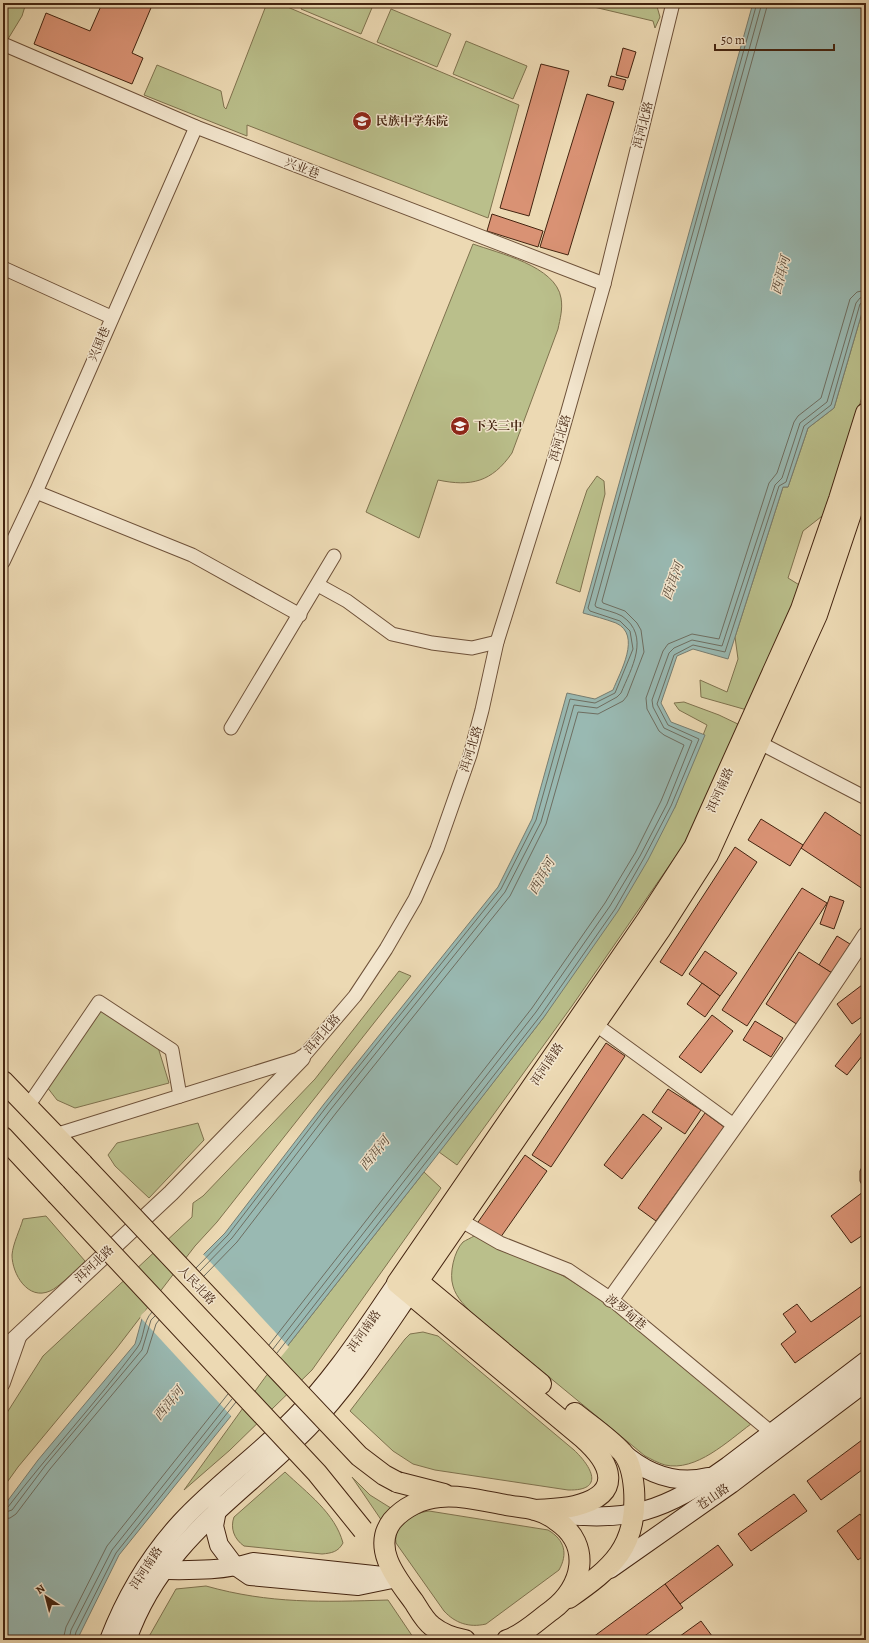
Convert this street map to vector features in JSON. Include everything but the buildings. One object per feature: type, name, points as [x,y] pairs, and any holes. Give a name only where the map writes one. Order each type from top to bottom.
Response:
[{"type":"main road","name":"洱河南路","points":[[127,1640],[148,1595],[163,1570],[182,1546],[216,1510],[287,1448],[322,1413],[353,1376],[408,1282],[694,847],[802,608],[866,413]]},
{"type":"main road","name":"洱河南路","points":[[109,1640],[122,1608],[143,1570],[156,1551],[182,1521],[280,1432],[325,1385],[460,1220],[680,900],[708,855],[817,615],[862,498],[866,469]]},
{"type":"main road","name":"人民北路","points":[[3,1081],[56,1135],[356,1453],[384,1475],[397,1482],[454,1496]]},
{"type":"main road","points":[[3,1137],[325,1481],[363,1530],[436,1633],[443,1633],[465,1640]]},
{"type":"main road","points":[[408,1282],[622,1452],[647,1470],[676,1480],[692,1480],[708,1477],[728,1466]]},
{"type":"main road","points":[[408,1282],[583,1438],[604,1461],[608,1472],[608,1480],[606,1486],[597,1496],[574,1506],[535,1510]]},
{"type":"main road","name":"苍山路","points":[[728,1466],[866,1361]]},
{"type":"main road","name":"苍山路","points":[[556,1607],[731,1484],[866,1382]]},
{"type":"main road","points":[[601,1576],[612,1564],[624,1545],[634,1514],[634,1484],[627,1461],[622,1452]]},
{"type":"main road","points":[[397,1578],[388,1562],[384,1547],[386,1534],[391,1523],[405,1510],[422,1501],[440,1496],[454,1496],[535,1510],[590,1517],[616,1517],[652,1509],[677,1498],[708,1481],[728,1466]]},
{"type":"main road","points":[[223,1483],[216,1510],[214,1526],[217,1538],[225,1553],[237,1567],[250,1576],[358,1586],[397,1578]]},
{"type":"main road","points":[[512,1638],[556,1607],[567,1596],[575,1584],[580,1565],[574,1542],[564,1527],[556,1520],[535,1510]]},
{"type":"main road","points":[[143,1570],[208,1570],[237,1567]]},
{"type":"street","name":"洱河北路","points":[[3,1350],[171,1192],[302,1058],[355,996],[386,949],[415,898],[437,849],[470,755],[482,710],[497,642],[554,460],[604,284],[673,3]]},
{"type":"street","name":"兴业巷","points":[[3,44],[196,127],[604,284]]},
{"type":"street","name":"兴国巷","points":[[3,562],[36,492],[111,317],[196,127]]},
{"type":"street","points":[[3,268],[111,317]]},
{"type":"street","points":[[36,492],[192,555],[300,615]]},
{"type":"street","points":[[231,728],[334,556]]},
{"type":"street","points":[[318,585],[347,602],[392,634],[432,643],[472,648],[497,642]]},
{"type":"street","points":[[760,742],[866,798]]},
{"type":"street","points":[[611,1299],[828,994],[866,935]]},
{"type":"street","points":[[28,1106],[99,1002],[172,1050],[180,1096]]},
{"type":"street","points":[[595,1024],[735,1126]]},
{"type":"street","points":[[56,1135],[302,1058]]},
{"type":"street","name":"波罗甸巷","points":[[460,1220],[500,1243],[568,1270],[611,1299],[772,1433]]},
{"type":"street","points":[[3,1384],[21,1332]]},
{"type":"green space","points":[[3,3],[26,3],[22,16],[8,39],[3,37]]},
{"type":"green space","points":[[267,3],[278,3],[519,105],[488,218],[247,125],[247,136],[144,95],[157,65],[221,91],[224,107],[226,109]]},
{"type":"green space","points":[[304,3],[374,3],[361,34],[301,9]]},
{"type":"green space","points":[[577,3],[656,3],[660,17],[655,28],[653,21]]},
{"type":"green space","points":[[391,9],[451,34],[437,67],[377,42]]},
{"type":"green space","points":[[466,41],[527,66],[513,99],[453,74]]},
{"type":"green space","points":[[473,244],[524,262],[538,269],[549,277],[557,287],[561,298],[562,306],[558,329],[512,453],[497,470],[480,480],[461,483],[438,480],[419,538],[366,512]]},
{"type":"green space","points":[[866,299],[866,384],[826,513],[803,531],[788,578],[801,586],[747,710],[701,697],[700,680],[727,692],[738,659],[735,637],[783,487],[788,487],[808,428],[834,408]]},
{"type":"green space","points":[[597,476],[604,481],[605,494],[580,592],[556,583],[587,490]]},
{"type":"green space","points":[[684,702],[719,715],[742,726],[687,840],[572,1006],[457,1165],[439,1152],[544,1017],[675,807],[707,725],[679,710],[674,703]]},
{"type":"green space","points":[[399,971],[411,976],[217,1222],[195,1246],[116,1349],[18,1467],[3,1488],[3,1419],[43,1356],[192,1217],[193,1203],[203,1196],[315,1079]]},
{"type":"green space","points":[[99,1007],[157,1044],[169,1083],[75,1108],[57,1100],[47,1087]]},
{"type":"green space","points":[[198,1123],[204,1140],[149,1198],[115,1166],[108,1155],[117,1143]]},
{"type":"green space","points":[[424,1172],[441,1188],[312,1370],[230,1450],[184,1490],[289,1344]]},
{"type":"green space","points":[[46,1216],[85,1261],[68,1278],[54,1289],[42,1293],[28,1289],[23,1284],[15,1270],[12,1255],[15,1241],[23,1219]]},
{"type":"green space","points":[[474,1236],[513,1250],[551,1269],[587,1291],[655,1342],[751,1424],[711,1454],[688,1464],[677,1466],[665,1465],[645,1456],[475,1316],[462,1302],[453,1286],[453,1263],[457,1251],[463,1242]]},
{"type":"green space","points":[[423,1332],[438,1336],[574,1450],[586,1463],[590,1470],[592,1476],[591,1482],[587,1486],[580,1489],[568,1490],[435,1470],[413,1464],[393,1451],[350,1411],[405,1339],[410,1334]]},
{"type":"green space","points":[[285,1472],[319,1504],[334,1522],[343,1543],[337,1550],[322,1554],[244,1546],[235,1537],[232,1525],[234,1517]]},
{"type":"green space","points":[[352,1477],[370,1495],[394,1510],[384,1524]]},
{"type":"green space","points":[[429,1511],[548,1530],[558,1538],[561,1543],[564,1553],[562,1564],[559,1570],[486,1624],[463,1624],[453,1619],[444,1611],[396,1543],[398,1530],[405,1521],[417,1514]]},
{"type":"green space","points":[[206,1586],[230,1592],[275,1599],[319,1601],[388,1600],[415,1640],[147,1640],[176,1589]]},
{"type":"water","name":"西洱河","points":[[753,3],[866,3],[866,299],[834,408],[808,428],[788,487],[783,487],[728,659],[693,649],[677,656],[661,703],[671,722],[705,735],[675,807],[648,860],[618,911],[544,1017],[289,1344],[119,1555],[77,1640],[3,1640],[3,1507],[38,1460],[135,1344],[143,1315],[225,1233],[324,1104],[498,887],[532,819],[567,693],[595,699],[613,690],[627,654],[627,636],[624,629],[616,623],[583,613]]},
{"type":"pier","points":[[202,1253],[289,1347],[232,1417],[140,1317]]},
{"type":"place","name":"民族中学东院","points":[[362,121]]},
{"type":"place","name":"下关三中","points":[[460,426]]}]
